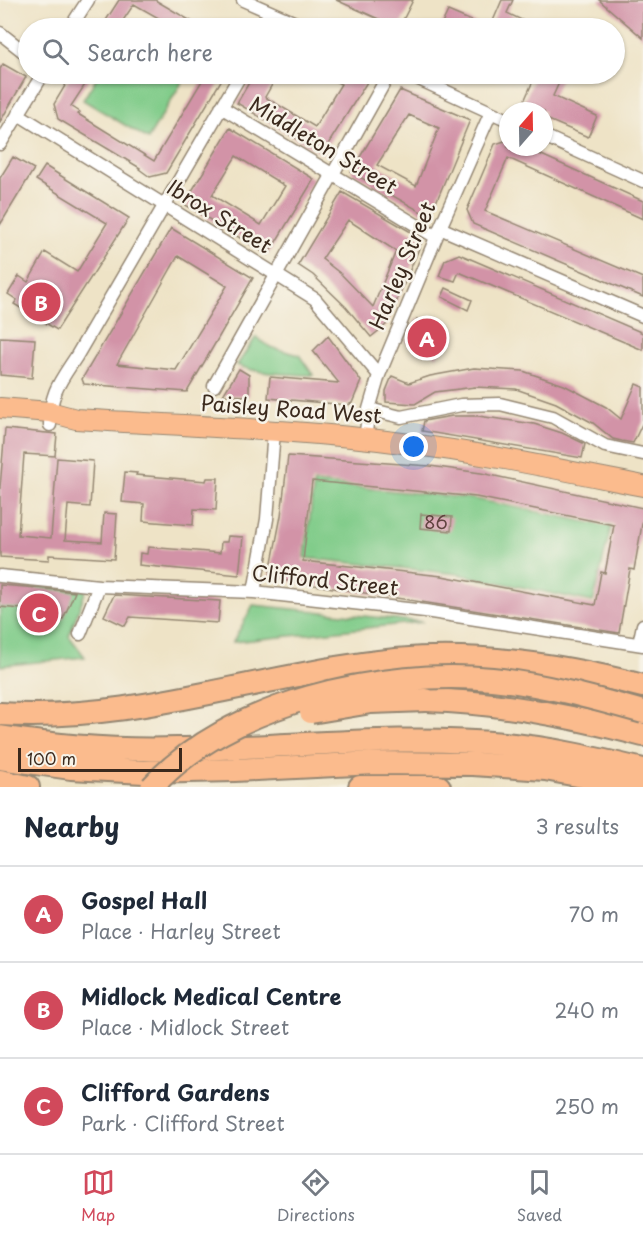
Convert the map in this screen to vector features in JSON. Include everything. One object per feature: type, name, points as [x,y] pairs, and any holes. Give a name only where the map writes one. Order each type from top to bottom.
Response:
[{"type":"highway","points":[[0,714],[82,712],[137,707],[322,671],[424,658],[491,659],[528,663],[604,676],[643,686]]},
{"type":"highway","points":[[152,787],[179,760],[220,734],[254,718],[328,693],[385,681],[449,677],[493,679],[576,694],[643,712]]},
{"type":"highway","points":[[157,787],[210,751],[249,731],[316,710],[344,705],[396,700],[426,700],[499,705],[552,712],[643,735]]},
{"type":"highway","points":[[0,737],[51,744],[156,750],[394,741],[493,743],[584,756],[643,770]]},
{"type":"highway","points":[[0,758],[71,768],[144,772],[375,763],[472,764],[545,769],[643,787]]},
{"type":"highway","points":[[0,781],[28,787]]},
{"type":"highway","points":[[360,787],[440,787]]},
{"type":"main road","name":"Paisley Road West","points":[[0,408],[50,418]]},
{"type":"main road","name":"Paisley Road West","points":[[0,421],[76,419],[274,431],[365,440],[500,457],[643,485]]},
{"type":"street","points":[[76,18],[88,0]]},
{"type":"street","points":[[243,0],[283,18]]},
{"type":"street","points":[[267,18],[269,12]]},
{"type":"street","points":[[0,33],[18,47]]},
{"type":"street","points":[[0,144],[37,84]]},
{"type":"street","points":[[50,418],[54,391],[235,84]]},
{"type":"street","points":[[214,386],[384,84]]},
{"type":"street","points":[[430,84],[499,116]]},
{"type":"street","name":"Middleton Street","points":[[221,107],[334,175],[438,233],[643,316]]},
{"type":"street","name":"Harley Street","points":[[365,440],[369,409],[379,375],[491,112]]},
{"type":"street","name":"Ibrox Street","points":[[18,114],[315,299],[379,375]]},
{"type":"street","points":[[553,140],[643,181]]},
{"type":"street","points":[[369,409],[401,417],[461,405],[500,404],[553,417],[605,446],[643,454]]},
{"type":"street","points":[[254,592],[267,519],[274,431]]},
{"type":"street","name":"Clifford Street","points":[[0,576],[99,586],[254,592],[425,611],[641,645]]},
{"type":"street","points":[[80,634],[99,586]]},
{"type":"street","points":[[641,645],[643,625]]},
{"type":"green space","points":[[93,84],[181,84],[148,139],[83,100]]},
{"type":"green space","points":[[256,337],[270,347],[299,355],[313,375],[265,372],[237,365]]},
{"type":"green space","points":[[314,483],[475,499],[611,527],[593,602],[458,574],[305,558]]},
{"type":"green space","points":[[0,581],[86,590],[69,636],[85,657],[0,666]]},
{"type":"green space","points":[[253,605],[423,622],[233,642]]},
{"type":"building","points":[[119,0],[155,0],[186,18],[158,18],[134,4],[125,18],[107,18]]},
{"type":"building","points":[[336,0],[413,0],[404,18],[376,18]]},
{"type":"building","points":[[502,0],[513,0],[507,13],[518,18],[494,18]]},
{"type":"building","points":[[599,0],[643,0],[643,38],[625,22],[625,18],[620,18]]},
{"type":"building","points":[[448,11],[464,18],[445,18]]},
{"type":"building","points":[[3,64],[18,72],[18,84],[22,84],[0,122],[0,69]]},
{"type":"building","points":[[66,84],[85,84],[71,106],[80,112],[78,114],[154,161],[200,84],[219,84],[166,173],[150,177],[140,168],[58,119],[54,104]]},
{"type":"building","points":[[248,84],[272,84],[265,97],[315,127],[341,84],[366,84],[322,154],[237,103]]},
{"type":"building","points":[[532,84],[558,84],[553,96],[597,116],[588,137],[553,122],[553,102],[524,102]]},
{"type":"building","points":[[400,90],[470,120],[430,217],[351,172]],"holes":[[[409,115],[439,128],[416,186],[377,165]]]},
{"type":"building","points":[[230,128],[314,179],[268,255],[184,204]],"holes":[[[236,156],[285,186],[261,225],[212,195]]]},
{"type":"building","points":[[499,143],[499,156],[544,156],[643,201],[643,219],[508,158],[485,211],[643,278],[643,297],[473,224],[467,210],[495,144]]},
{"type":"building","points":[[13,157],[34,169],[0,225],[0,178]]},
{"type":"building","points":[[45,166],[129,218],[57,330],[14,304],[17,300],[8,294],[19,276],[28,282],[45,252],[77,272],[107,223],[36,180]]},
{"type":"building","points":[[342,192],[423,239],[387,324],[371,337],[346,307],[313,275],[298,265]],"holes":[[[348,220],[396,251],[373,307],[341,274],[322,259]]]},
{"type":"building","points":[[171,228],[253,278],[187,392],[84,384],[82,379]],"holes":[[[178,256],[227,286],[176,370],[117,364]]]},
{"type":"building","points":[[459,254],[643,333],[643,350],[459,272],[455,281],[439,276],[445,260]]},
{"type":"building","points":[[446,288],[472,300],[468,310],[442,297]]},
{"type":"building","points":[[417,319],[448,333],[437,356],[406,342]]},
{"type":"building","points":[[328,336],[361,381],[352,403],[348,405],[268,398],[270,377],[339,383],[313,351]]},
{"type":"building","points":[[0,337],[35,339],[32,378],[0,375]]},
{"type":"building","points":[[474,368],[523,371],[564,385],[606,407],[621,419],[636,384],[643,387],[643,422],[633,443],[613,439],[593,423],[556,403],[516,389],[475,387],[435,392],[415,404],[386,402],[386,391],[392,376],[409,383],[430,376]]},
{"type":"building","points":[[239,369],[249,375],[249,396],[223,395]]},
{"type":"building","points":[[452,416],[478,416],[534,424],[562,433],[585,444],[582,458],[422,431],[424,421]]},
{"type":"building","points":[[5,429],[57,434],[55,456],[24,454],[18,535],[51,538],[57,458],[93,461],[90,507],[68,505],[65,540],[102,542],[104,513],[117,514],[114,559],[49,555],[49,560],[0,557],[0,487]]},
{"type":"building","points":[[288,456],[430,466],[481,473],[643,508],[634,570],[630,569],[619,633],[269,578],[281,516]],"holes":[[[312,481],[476,497],[614,525],[605,573],[601,572],[595,605],[442,576],[303,561]]]},
{"type":"building","points":[[125,472],[206,481],[207,478],[218,478],[216,510],[194,509],[193,525],[143,521],[144,504],[122,502]]},
{"type":"building","points":[[421,514],[452,517],[451,531],[420,528]]},
{"type":"building","points":[[228,536],[243,537],[239,575],[139,565],[140,553],[147,554],[148,547],[220,553],[221,542],[227,542]]},
{"type":"building","points":[[0,585],[75,592],[63,619],[40,616],[44,611],[0,607]]},
{"type":"building","points":[[114,595],[220,601],[218,623],[130,617],[125,626],[104,616]]},
{"type":"place","name":"Midlock Medical Centre","points":[[41,302]]},
{"type":"place","name":"Gospel Hall","points":[[427,338]]},
{"type":"place","name":"Clifford Gardens","points":[[39,613]]}]
